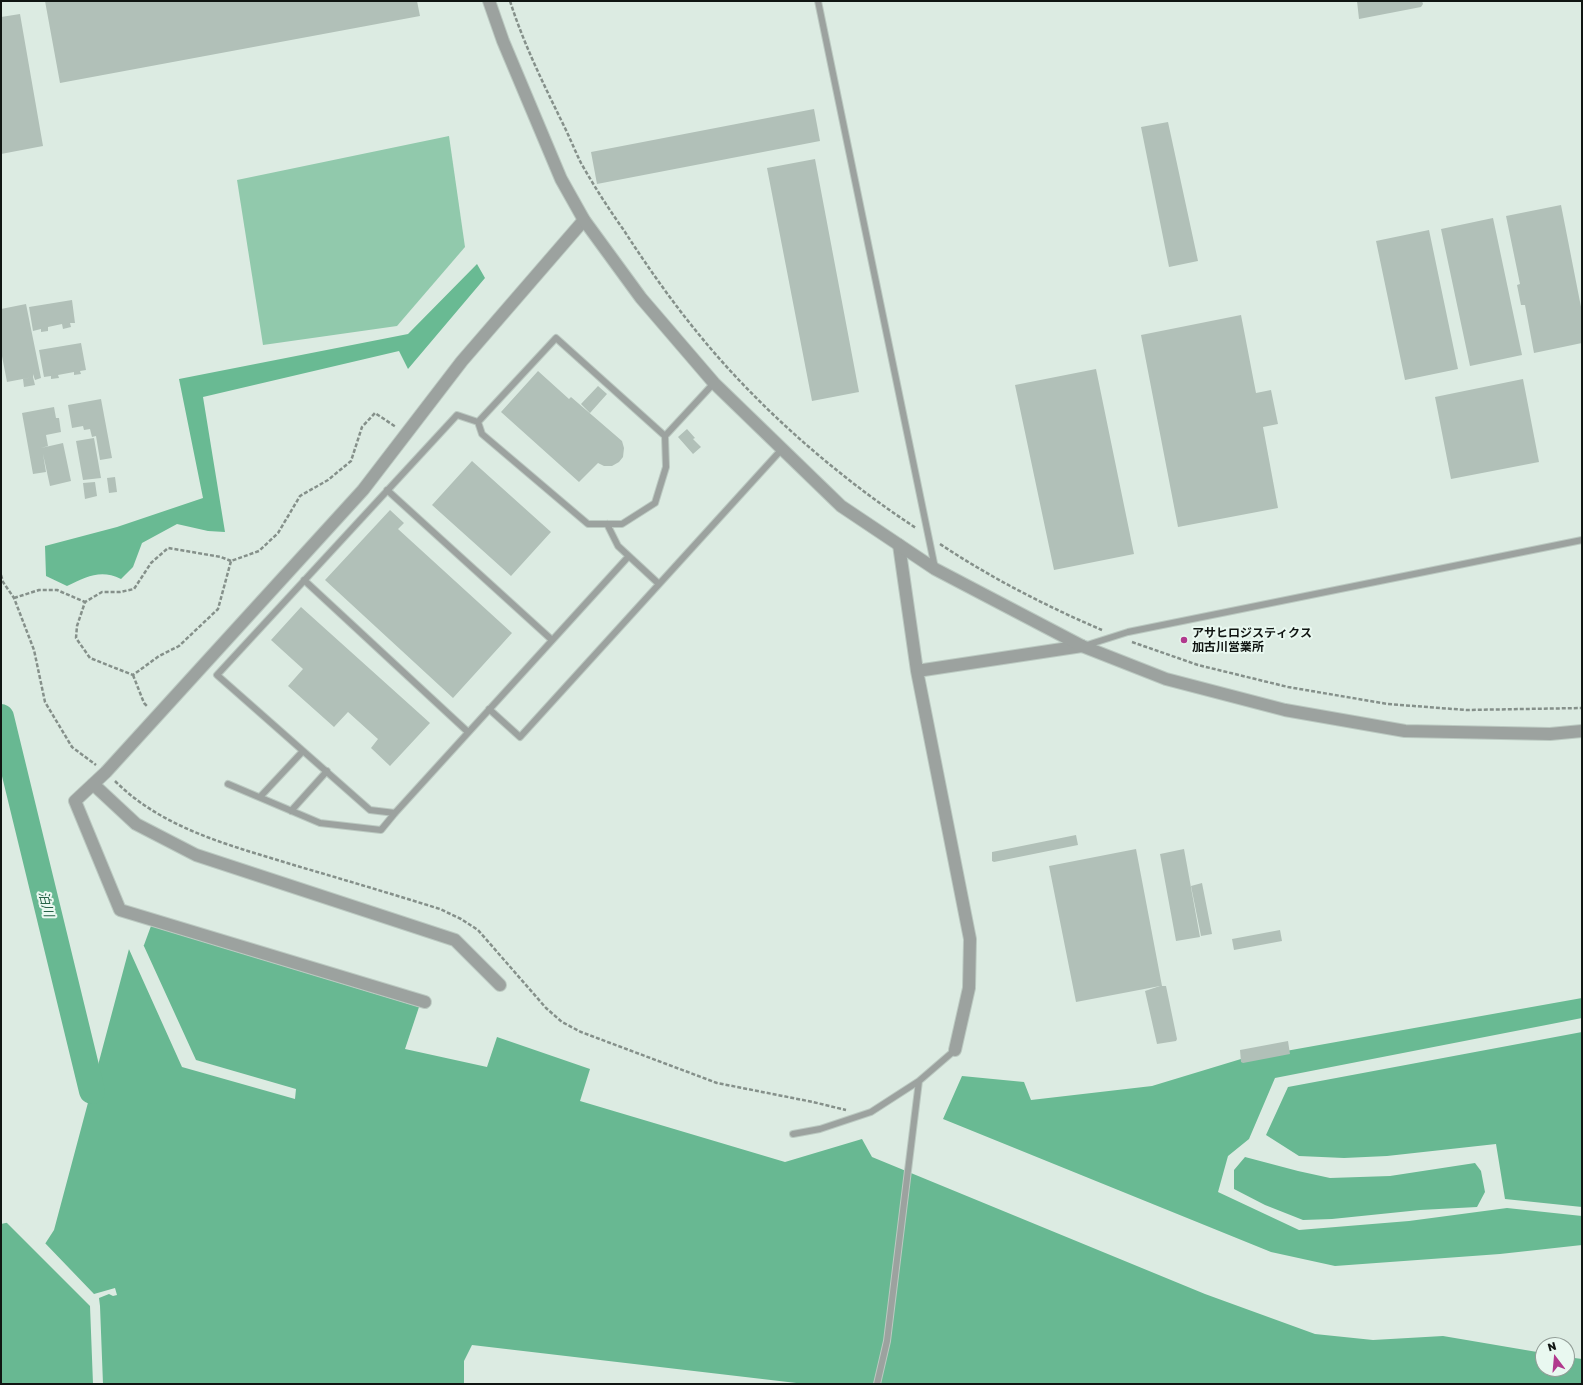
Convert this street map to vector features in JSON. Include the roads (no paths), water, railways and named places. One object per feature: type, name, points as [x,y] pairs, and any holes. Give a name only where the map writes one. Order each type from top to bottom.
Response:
[{"type":"street","points":[[489,1],[503,41],[561,179],[584,220],[641,298],[714,383],[841,506],[935,570],[1082,646],[1166,679],[1285,710],[1398,730],[1550,734],[1582,731]]},
{"type":"street","points":[[424,1002],[120,910],[75,801],[106,772],[363,490],[462,361],[584,220]]},
{"type":"street","points":[[899,545],[917,671],[970,939],[969,988],[955,1050]]},
{"type":"street","points":[[917,671],[1082,646]]},
{"type":"street","points":[[93,784],[136,824],[196,855],[455,940],[500,985]]},
{"type":"lane","points":[[818,1],[935,570]]},
{"type":"lane","points":[[556,338],[664,436],[666,468],[655,503],[622,524],[588,524],[482,434],[478,422],[556,338]]},
{"type":"lane","points":[[664,436],[714,383]]},
{"type":"lane","points":[[395,813],[370,810],[217,675],[457,415],[478,422]]},
{"type":"lane","points":[[489,709],[520,737],[782,448]]},
{"type":"lane","points":[[387,490],[552,640]]},
{"type":"lane","points":[[607,524],[618,546],[628,557],[659,584]]},
{"type":"lane","points":[[1082,646],[1135,630],[1582,540]]},
{"type":"lane","points":[[228,784],[320,823],[381,830],[468,732],[628,557]]},
{"type":"lane","points":[[304,580],[468,732]]},
{"type":"lane","points":[[260,797],[304,751]]},
{"type":"lane","points":[[291,811],[327,771]]},
{"type":"lane","points":[[793,1134],[820,1129],[871,1112],[919,1081],[955,1050]]},
{"type":"lane","points":[[877,1384],[887,1341],[919,1081]]},
{"type":"waterway","name":"泊川","points":[[1,717],[92,1091]]},
{"type":"place","name":"アサヒロジスティクス 加古川営業所","points":[[1184,640]]}]
